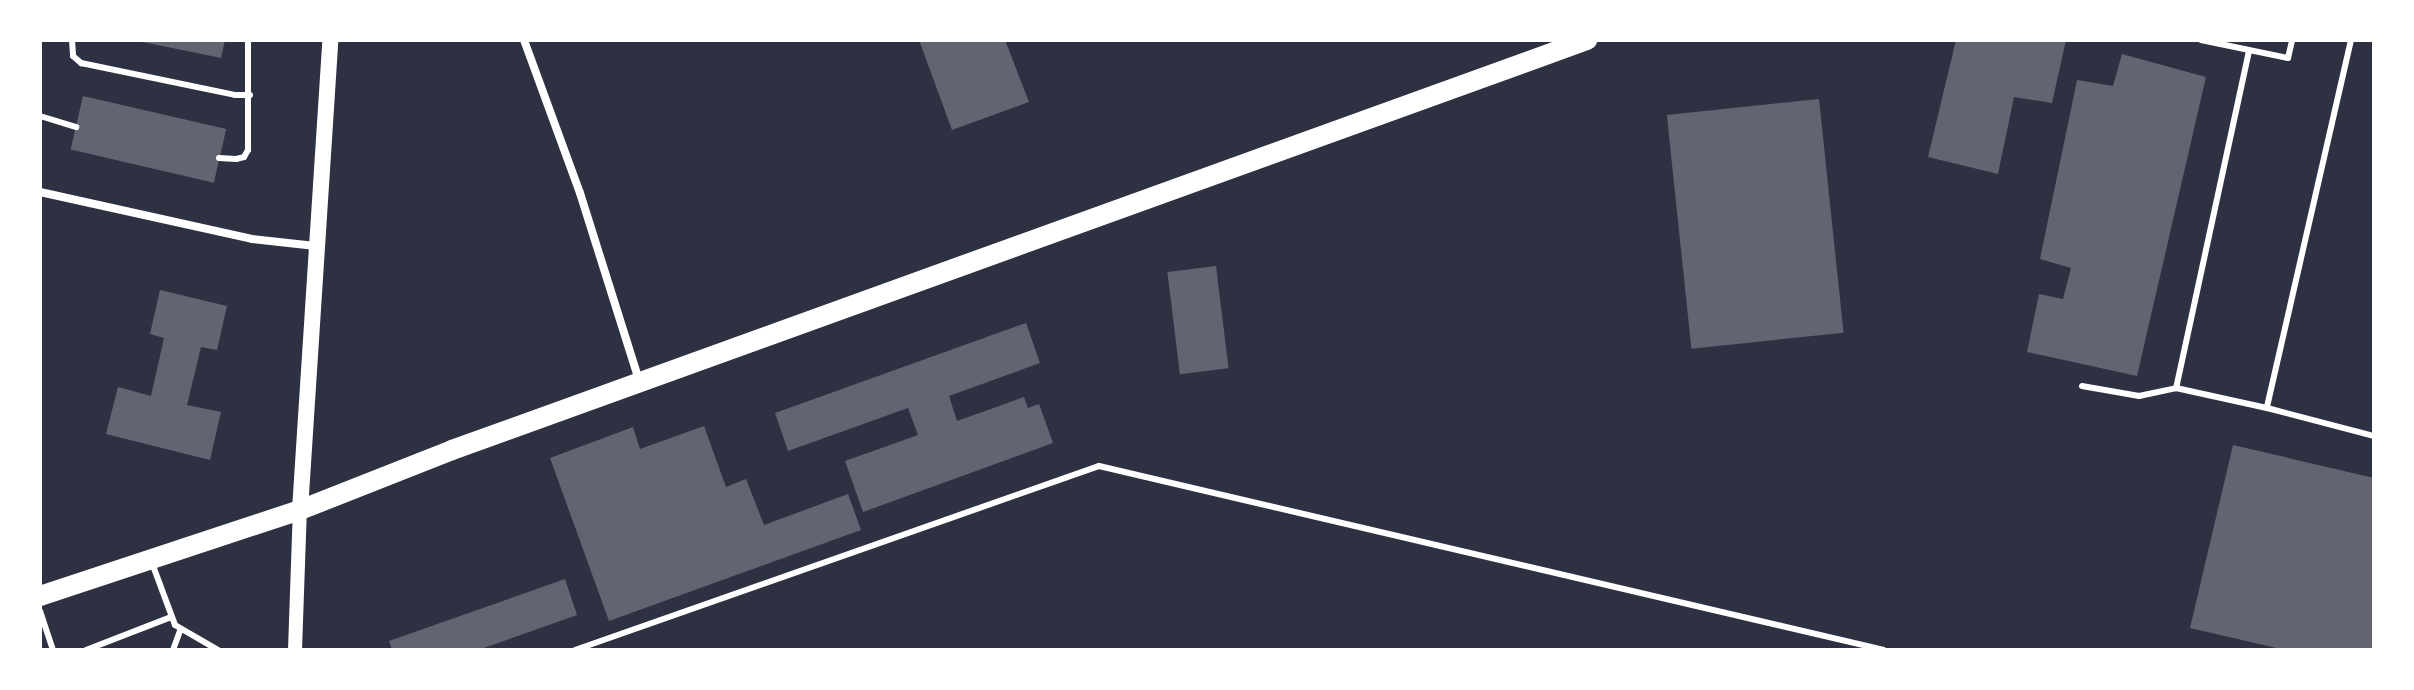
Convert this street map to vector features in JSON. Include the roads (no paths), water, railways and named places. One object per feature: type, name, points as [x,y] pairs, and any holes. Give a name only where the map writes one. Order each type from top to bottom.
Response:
[{"type":"main road","points":[[300,510],[330,40]]},
{"type":"main road","points":[[40,596],[300,510],[640,383],[1587,40]]},
{"type":"street","points":[[524,40],[580,193],[640,383]]},
{"type":"street","points":[[40,192],[252,239],[316,246]]},
{"type":"street","points":[[295,650],[300,510]]},
{"type":"lane","points":[[72,40],[73,56],[81,63],[235,95],[250,95]]},
{"type":"lane","points":[[219,158],[244,157],[248,150],[248,40]]},
{"type":"lane","points":[[2201,40],[2288,58],[2292,40]]},
{"type":"lane","points":[[2267,408],[2351,40]]},
{"type":"lane","points":[[2176,388],[2249,51]]},
{"type":"lane","points":[[40,116],[76,127]]},
{"type":"lane","points":[[2082,386],[2139,396],[2176,388],[2374,436]]},
{"type":"lane","points":[[575,650],[1099,466],[1884,650]]},
{"type":"lane","points":[[150,560],[171,617],[180,631],[218,650]]},
{"type":"lane","points":[[40,611],[53,650]]},
{"type":"lane","points":[[86,650],[171,617]]},
{"type":"lane","points":[[173,650],[180,631]]}]
